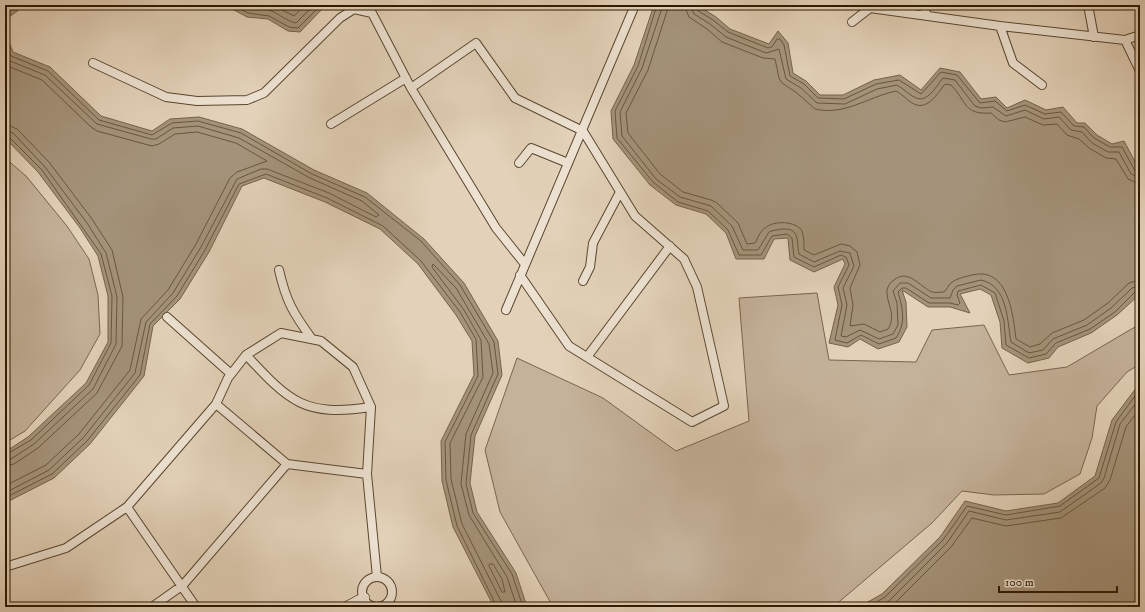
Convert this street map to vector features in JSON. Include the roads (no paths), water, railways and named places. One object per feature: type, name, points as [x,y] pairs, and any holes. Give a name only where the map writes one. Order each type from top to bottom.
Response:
[{"type":"street","points":[[506,310],[524,263],[583,131],[635,5]]},
{"type":"street","points":[[923,5],[927,16]]},
{"type":"street","points":[[1088,5],[1094,37]]},
{"type":"street","points":[[852,22],[869,6],[927,16],[1094,37],[1126,40],[1140,35]]},
{"type":"street","points":[[93,63],[166,97],[197,101],[247,100],[264,93],[340,18],[354,9],[372,13],[411,88],[496,228],[524,263]]},
{"type":"street","points":[[1000,26],[1013,63],[1042,85]]},
{"type":"street","points":[[1126,40],[1140,71]]},
{"type":"street","points":[[411,88],[476,43],[515,98],[583,131],[635,216],[684,259],[698,287],[724,406],[692,422],[569,346],[520,275]]},
{"type":"street","points":[[331,124],[406,78]]},
{"type":"street","points":[[519,163],[532,148],[568,163]]},
{"type":"street","points":[[583,281],[590,267],[593,244],[620,192]]},
{"type":"street","points":[[587,357],[670,246]]},
{"type":"street","points":[[279,270],[285,296],[296,317],[312,339]]},
{"type":"street","points":[[168,317],[231,374]]},
{"type":"street","points":[[5,567],[66,548],[127,507],[216,404],[231,374],[246,355],[281,333],[321,341],[353,367],[371,407],[367,474],[377,577]]},
{"type":"street","points":[[246,355],[280,390],[296,401],[310,408],[326,411],[371,407]]},
{"type":"street","points":[[216,404],[287,464],[367,474]]},
{"type":"street","points":[[152,607],[183,585],[287,464]]},
{"type":"street","points":[[127,507],[183,585],[196,607]]},
{"type":"street","points":[[377,577],[386,580],[392,588],[391,604],[375,606],[370,605],[364,598],[362,593],[365,583],[368,580],[377,577]]},
{"type":"street","points":[[347,607],[364,598]]},
{"type":"water","points":[[5,5],[26,5],[6,19],[7,37],[13,52],[50,67],[101,116],[152,131],[170,119],[199,117],[242,129],[314,170],[367,193],[424,239],[464,283],[498,341],[502,375],[475,436],[470,483],[477,512],[516,573],[527,607],[494,607],[453,527],[442,481],[441,441],[474,375],[472,341],[456,315],[418,264],[380,229],[325,202],[264,178],[242,186],[209,252],[180,299],[153,326],[144,376],[90,444],[54,478],[5,503],[5,452],[28,437],[86,383],[108,342],[108,296],[98,256],[80,228],[38,172],[5,138]]},
{"type":"water","points":[[225,5],[326,5],[300,32],[288,31],[268,19],[247,17]]},
{"type":"water","points":[[654,5],[697,5],[716,17],[730,29],[769,44],[778,31],[788,43],[793,73],[806,81],[820,95],[843,95],[874,80],[900,75],[921,90],[940,68],[960,72],[981,99],[996,97],[1007,108],[1025,100],[1046,110],[1063,107],[1077,123],[1085,123],[1097,135],[1112,144],[1124,141],[1140,171],[1140,294],[1117,315],[1091,333],[1058,347],[1049,358],[1028,363],[1002,348],[1000,322],[991,295],[980,289],[960,294],[970,313],[950,307],[928,307],[902,290],[906,302],[907,327],[899,342],[878,349],[860,339],[848,347],[829,343],[838,305],[834,287],[845,264],[843,259],[814,272],[790,260],[788,238],[774,239],[764,259],[736,259],[726,233],[706,214],[676,205],[650,185],[613,139],[611,111],[634,65]]},
{"type":"water","points":[[1140,383],[1140,607],[859,607],[882,594],[940,537],[965,501],[1006,511],[1058,503],[1095,476],[1112,420]]}]
